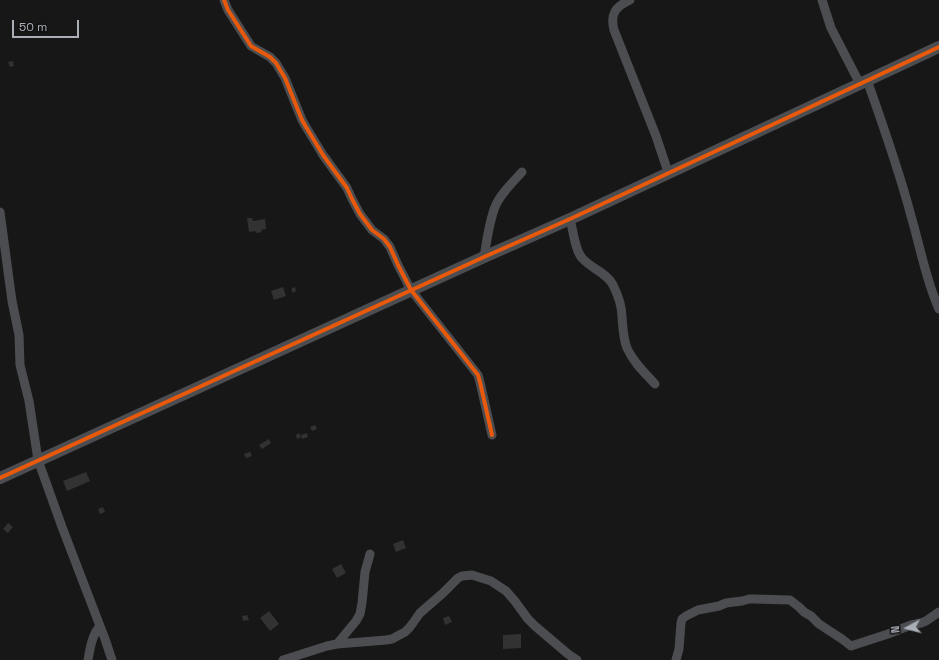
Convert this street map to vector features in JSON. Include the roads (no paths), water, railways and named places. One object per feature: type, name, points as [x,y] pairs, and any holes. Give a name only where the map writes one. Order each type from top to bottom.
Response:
[{"type":"street","points":[[224,0],[228,10],[252,46],[270,57],[278,67],[290,88],[306,127],[323,155],[347,188],[367,223],[372,230],[384,239],[390,247],[411,290],[478,375],[492,435]]},
{"type":"street","points":[[630,0],[623,3],[616,9],[612,18],[612,23],[656,136],[668,172]]},
{"type":"street","points":[[822,0],[832,28],[864,82],[890,145],[928,278],[939,309]]},
{"type":"street","points":[[0,478],[570,219],[939,47]]},
{"type":"street","points":[[484,257],[495,206],[506,189],[522,172]]},
{"type":"street","points":[[0,212],[12,301],[19,335],[20,365],[29,401],[38,460],[112,660]]},
{"type":"street","points":[[570,219],[582,258],[608,278],[614,287],[621,309],[625,342],[630,355],[655,384]]},
{"type":"street","points":[[337,644],[360,614],[365,572],[370,554]]},
{"type":"street","points":[[283,660],[337,644],[392,639],[405,632],[420,613],[454,581],[462,576],[472,575],[491,580],[506,591],[535,626],[577,660]]},
{"type":"street","points":[[676,660],[682,619],[698,610],[719,606],[726,603],[749,599],[790,600],[819,624],[851,646],[926,621],[939,612]]},
{"type":"street","points":[[88,660],[93,637],[100,626]]}]
